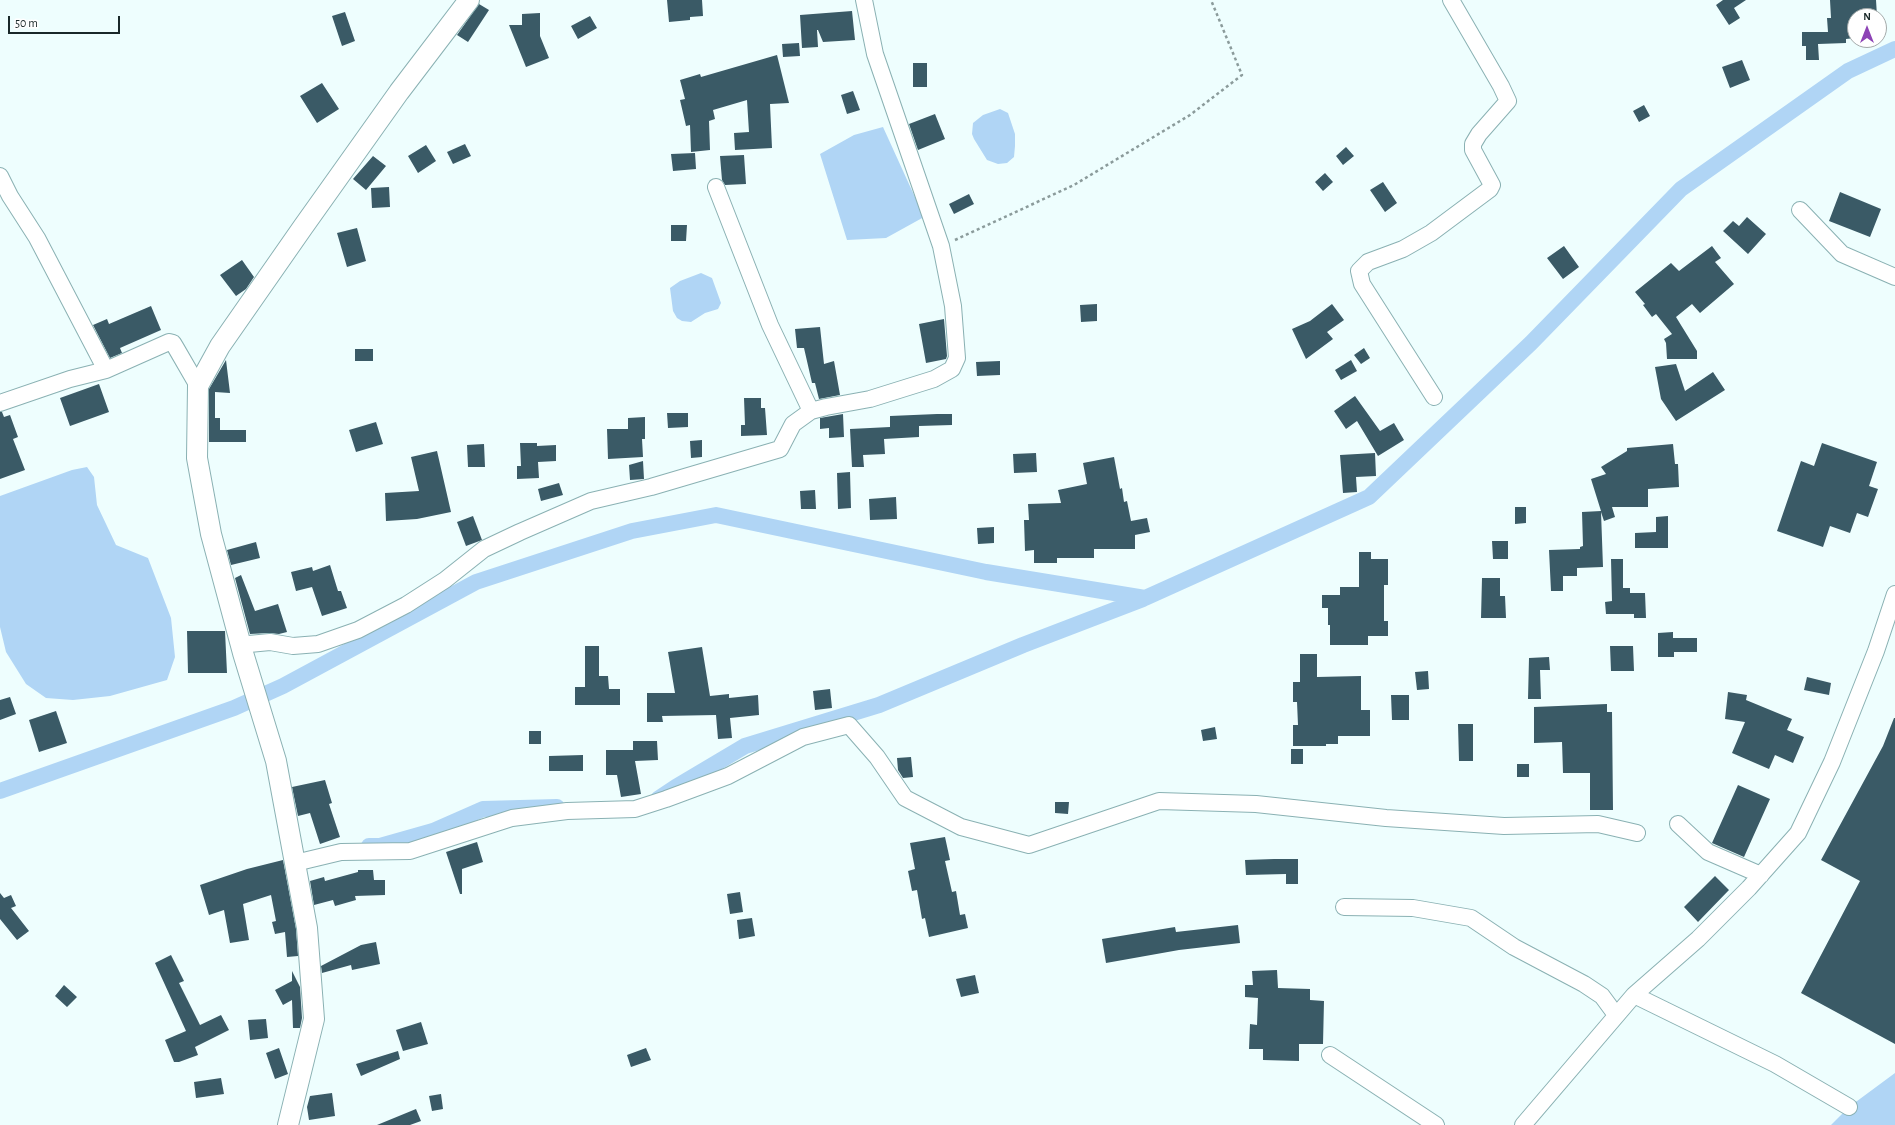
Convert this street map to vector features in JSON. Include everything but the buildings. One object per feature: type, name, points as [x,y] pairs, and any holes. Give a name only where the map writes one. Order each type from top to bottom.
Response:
[{"type":"main road","points":[[288,1125],[314,1019],[307,928],[276,761],[242,651],[211,534],[197,458],[198,386],[220,346],[399,92],[469,0]]},
{"type":"street","points":[[242,651],[249,644],[270,642],[293,646],[318,644],[358,630],[406,605],[445,580],[484,549],[527,528],[591,501],[651,487],[780,449],[793,424],[811,411],[870,399],[934,379],[952,369],[957,358],[957,341],[953,306],[941,246],[875,54],[864,0]]},
{"type":"street","points":[[1434,397],[1362,284],[1359,271],[1368,262],[1403,249],[1431,233],[1490,189],[1492,185],[1473,150],[1473,144],[1479,134],[1508,101],[1501,86],[1451,0]]},
{"type":"street","points":[[0,176],[10,196],[37,238],[106,370]]},
{"type":"street","points":[[716,187],[770,325],[811,411]]},
{"type":"street","points":[[1800,210],[1842,254],[1895,277]]},
{"type":"street","points":[[0,403],[70,379],[106,370],[169,342],[173,343],[198,386]]},
{"type":"street","points":[[1523,1125],[1634,995],[1698,939],[1761,874],[1798,833],[1832,762],[1876,651],[1895,594]]},
{"type":"street","points":[[295,863],[341,852],[410,851],[512,818],[567,811],[635,809],[728,776],[803,737],[850,725],[877,757],[905,798],[961,827],[1029,845],[1159,801],[1256,804],[1386,818],[1504,826],[1598,824],[1637,833]]},
{"type":"street","points":[[1678,824],[1708,852],[1761,874]]},
{"type":"street","points":[[1344,907],[1413,908],[1471,918],[1514,947],[1584,984],[1602,996],[1616,1015]]},
{"type":"street","points":[[1634,995],[1775,1064],[1848,1107]]},
{"type":"street","points":[[1330,1055],[1436,1125]]},
{"type":"path","points":[[941,246],[1074,185],[1190,115],[1242,75],[1211,0]]},
{"type":"water","points":[[1000,109],[1008,113],[1015,134],[1015,146],[1014,157],[1007,163],[998,164],[987,160],[972,134],[973,123],[983,115]]},
{"type":"water","points":[[883,127],[924,217],[886,238],[847,240],[820,154],[854,135]]},
{"type":"water","points":[[701,273],[712,278],[721,303],[718,309],[705,313],[691,322],[682,321],[677,318],[673,311],[670,288],[680,281]]},
{"type":"water","points":[[87,467],[94,477],[97,505],[116,545],[148,558],[171,618],[175,657],[167,680],[110,696],[73,700],[46,698],[26,684],[6,652],[0,627],[0,496],[72,470]]},
{"type":"water","points":[[1895,1073],[1895,1125],[1831,1125],[1849,1107]]},
{"type":"waterway","points":[[0,791],[234,708],[283,686],[476,582],[632,531],[716,515],[986,572],[1145,598],[1369,497],[1531,343],[1681,189],[1848,71],[1895,49]]},
{"type":"waterway","points":[[658,799],[745,746],[879,705],[1023,645],[1143,599]]},
{"type":"waterway","points":[[369,846],[380,846],[433,831],[483,809],[557,807]]}]
